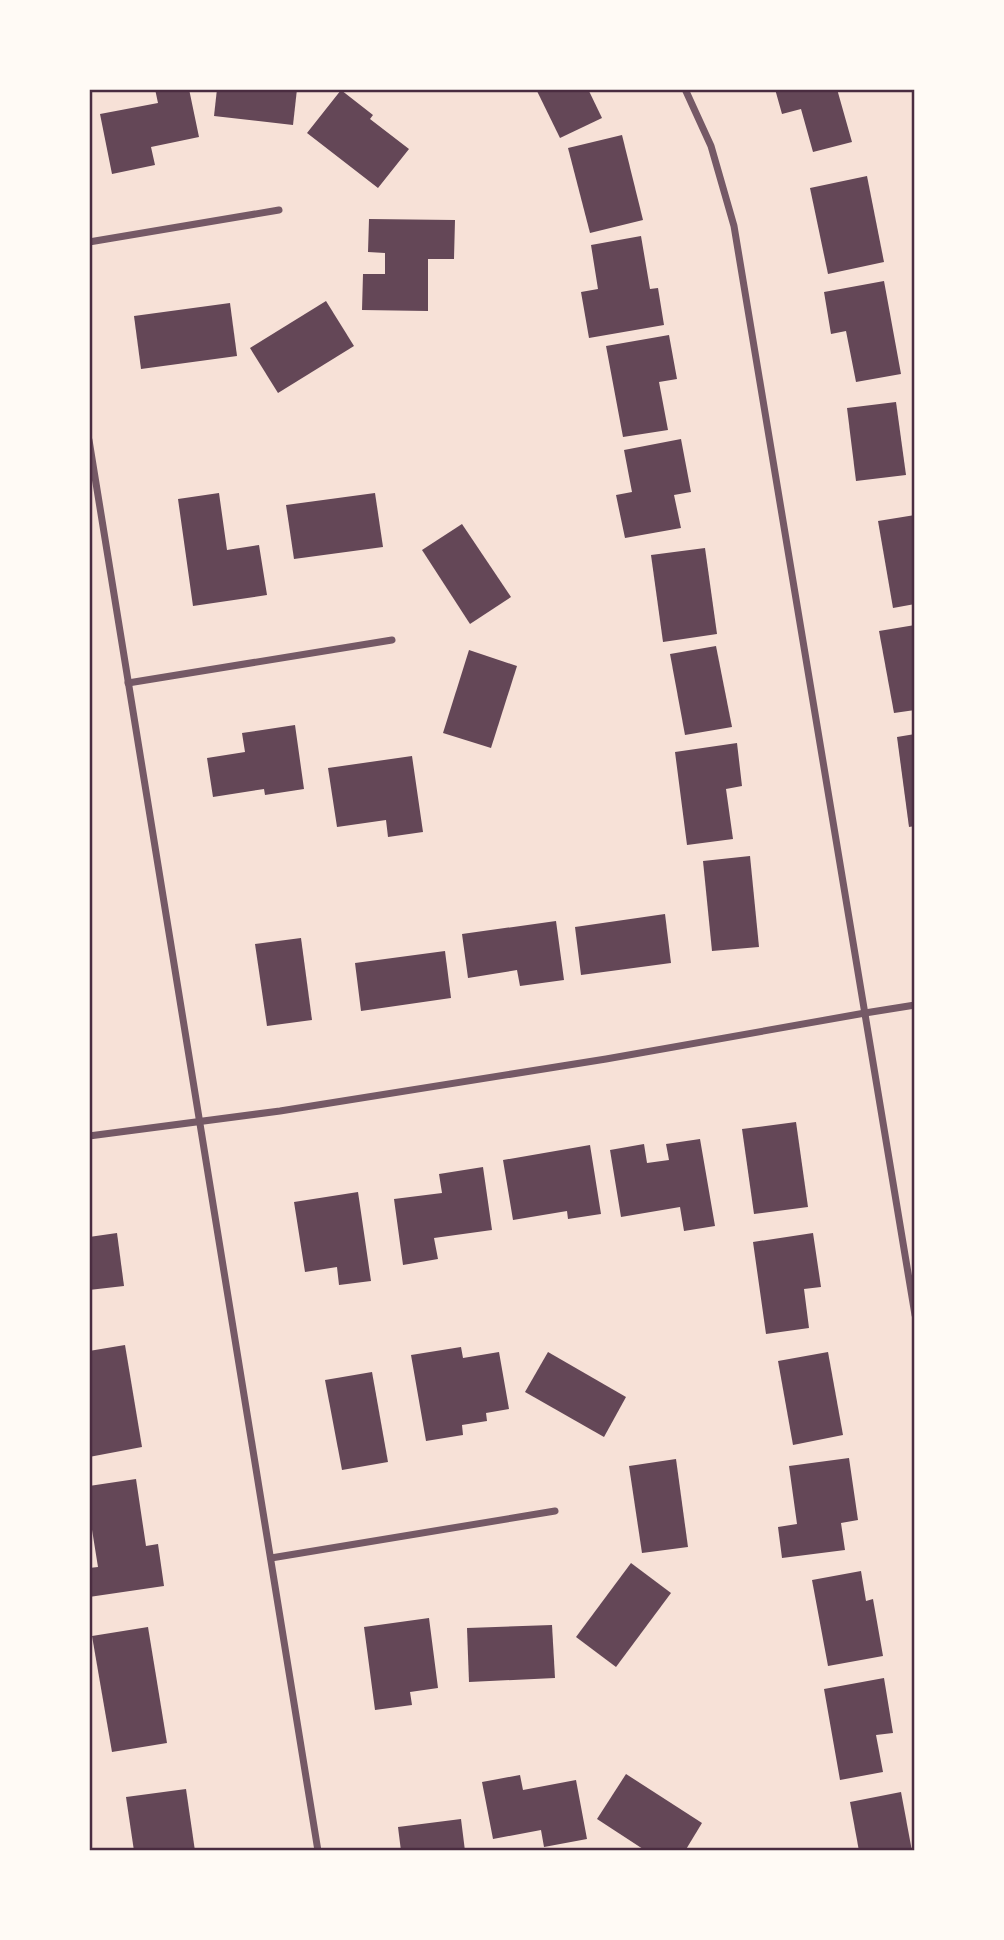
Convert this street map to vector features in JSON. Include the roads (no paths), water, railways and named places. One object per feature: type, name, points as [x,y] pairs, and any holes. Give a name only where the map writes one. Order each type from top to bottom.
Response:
[{"type":"street","points":[[685,89],[711,146],[734,226],[915,1315]]},
{"type":"street","points":[[89,242],[279,210]]},
{"type":"street","points":[[89,440],[318,1851]]},
{"type":"street","points":[[128,683],[393,640]]},
{"type":"street","points":[[89,1136],[200,1122],[606,1059],[915,1005]]},
{"type":"street","points":[[271,1558],[555,1511]]}]
